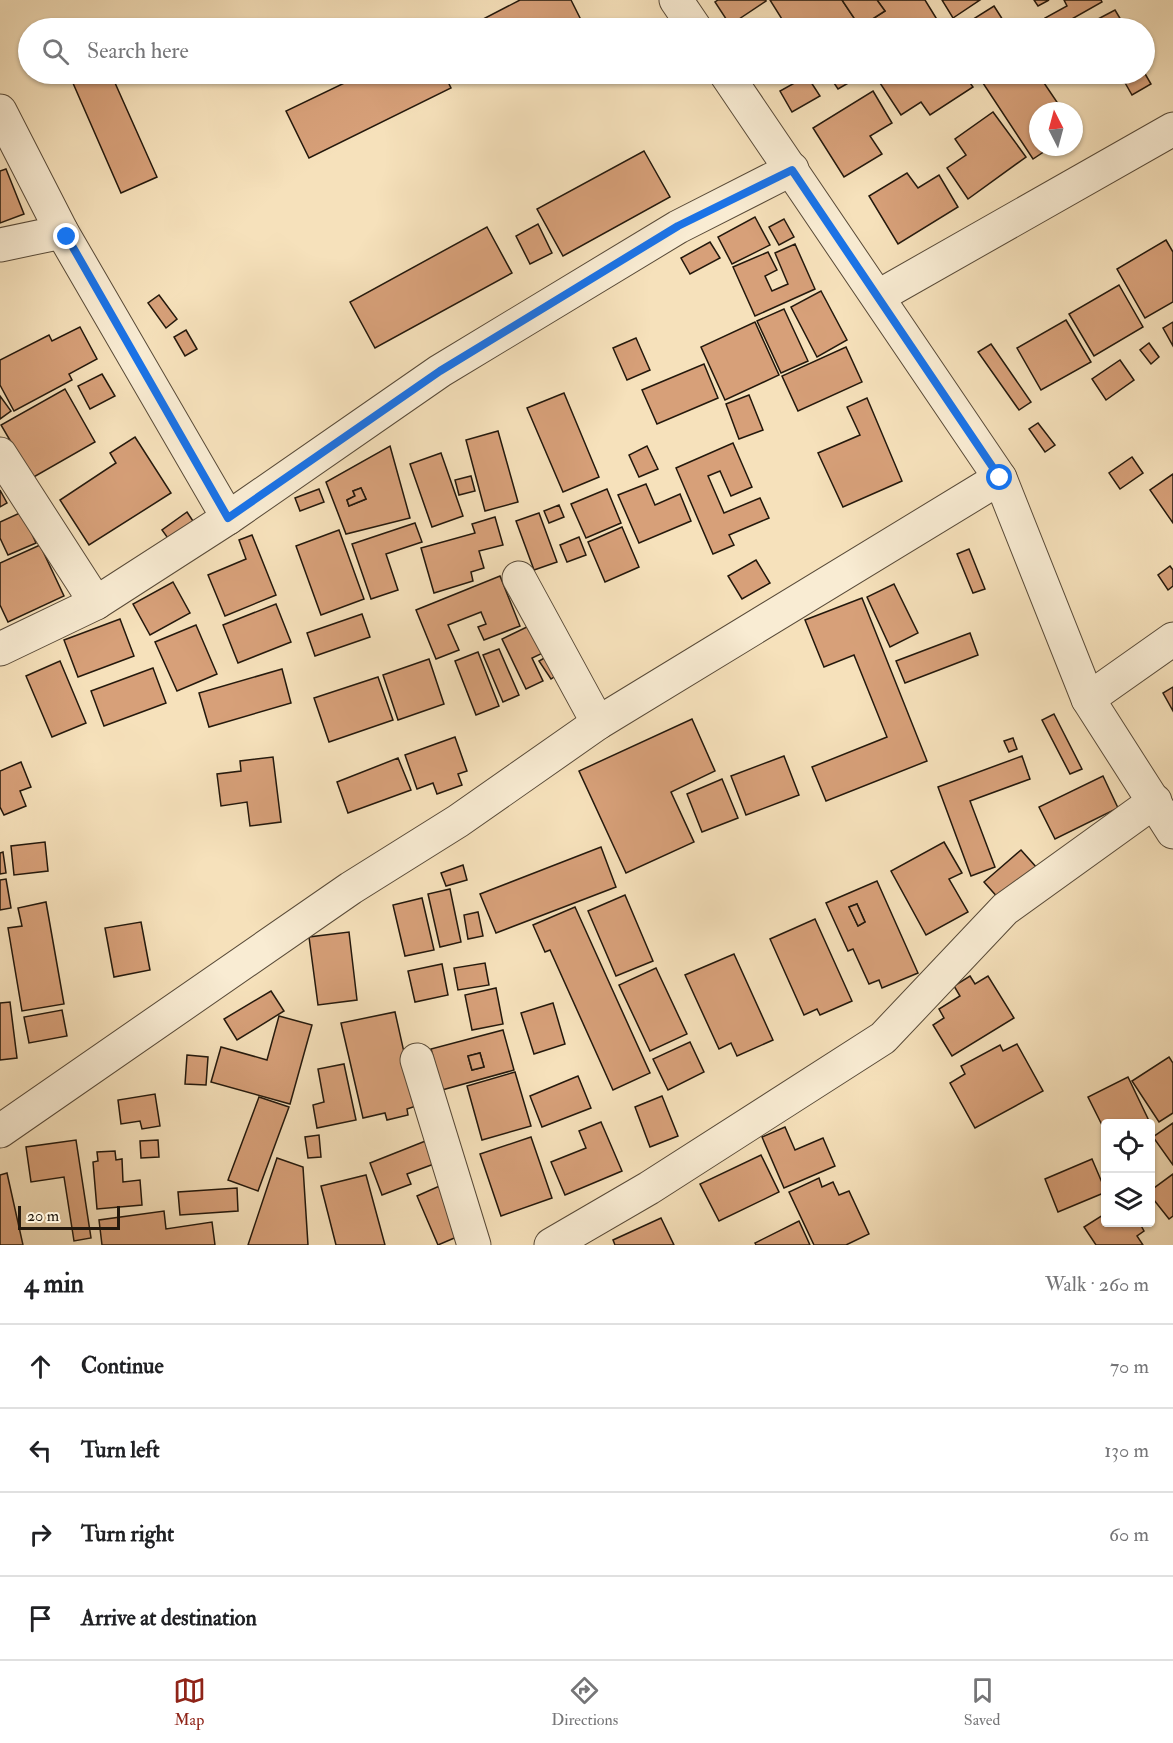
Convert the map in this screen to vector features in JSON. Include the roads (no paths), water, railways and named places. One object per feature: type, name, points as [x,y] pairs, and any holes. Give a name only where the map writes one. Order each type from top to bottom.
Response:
[{"type":"street","points":[[676,0],[688,18]]},
{"type":"street","points":[[733,84],[879,296],[1000,478],[1088,699],[1173,832]]},
{"type":"street","points":[[0,111],[62,232],[228,518]]},
{"type":"street","points":[[879,296],[1173,129]]},
{"type":"street","points":[[0,649],[96,603],[228,518],[440,371],[678,226],[792,170]]},
{"type":"street","points":[[0,245],[62,232]]},
{"type":"street","points":[[0,454],[96,603]]},
{"type":"street","points":[[0,1131],[351,888],[458,821],[598,723],[1000,478]]},
{"type":"street","points":[[519,578],[598,723]]},
{"type":"street","points":[[1088,699],[1173,639]]},
{"type":"street","points":[[551,1245],[649,1188],[883,1038],[1005,909],[1155,801]]},
{"type":"street","points":[[417,1060],[474,1245]]}]
